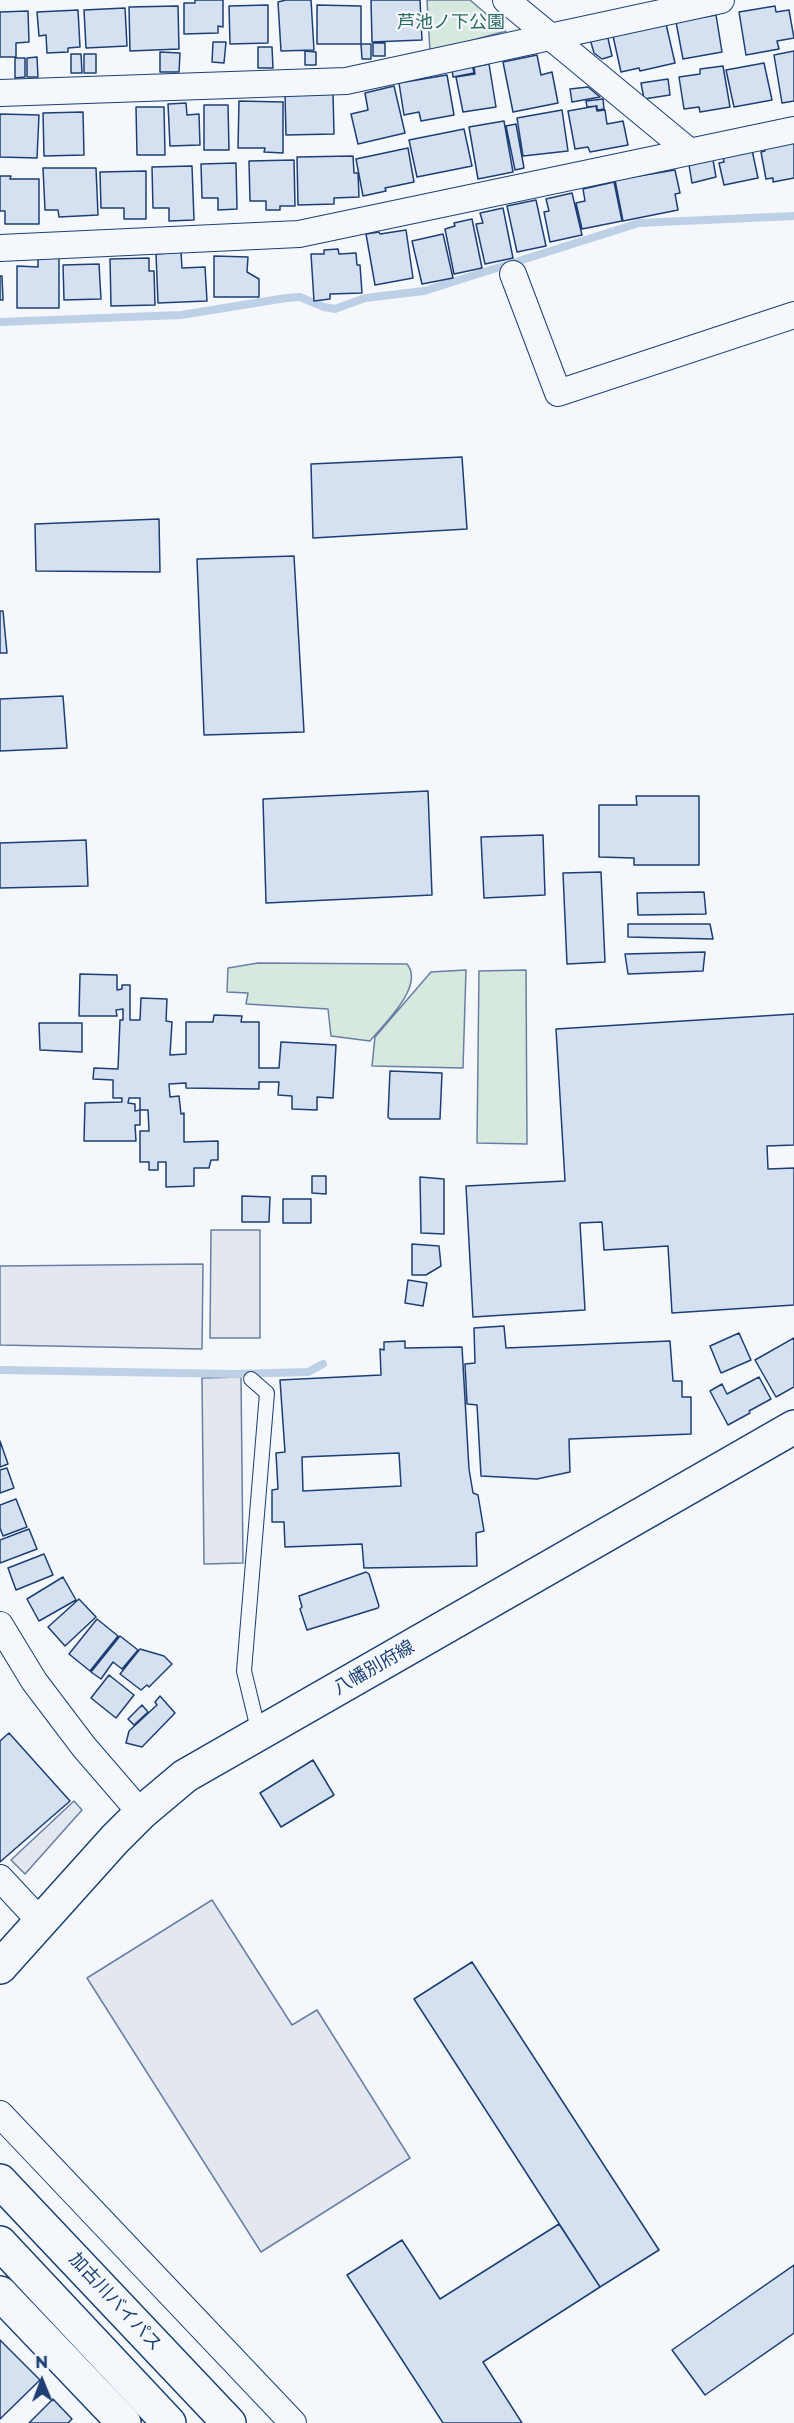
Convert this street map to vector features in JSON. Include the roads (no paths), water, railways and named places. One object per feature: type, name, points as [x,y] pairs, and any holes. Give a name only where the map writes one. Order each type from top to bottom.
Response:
[{"type":"main road","name":"八幡別府線","points":[[0,1966],[141,1813],[185,1776],[794,1427]]},
{"type":"main road","name":"加古川バイパス","points":[[0,2181],[229,2423]]},
{"type":"main road","points":[[0,2243],[169,2423]]},
{"type":"main road","points":[[0,2293],[124,2423]]},
{"type":"street","points":[[0,93],[346,81],[721,0]]},
{"type":"street","points":[[510,2],[690,152]]},
{"type":"street","points":[[0,248],[299,234],[794,130]]},
{"type":"street","points":[[513,274],[558,393],[794,315]]},
{"type":"street","points":[[0,1625],[34,1681],[84,1747],[141,1813]]},
{"type":"street","points":[[0,1878],[41,1922]]},
{"type":"street","points":[[0,2114],[293,2423]]},
{"type":"lane","points":[[251,1379],[267,1393],[244,1671],[259,1733]]},
{"type":"waterway","points":[[0,322],[181,315],[300,297],[335,309],[365,298],[424,291],[639,223],[794,216]]},
{"type":"waterway","points":[[0,1370],[236,1374],[308,1372],[323,1364]]},
{"type":"park label","name":"芦池ノ下公園","points":[[451,23]]}]
